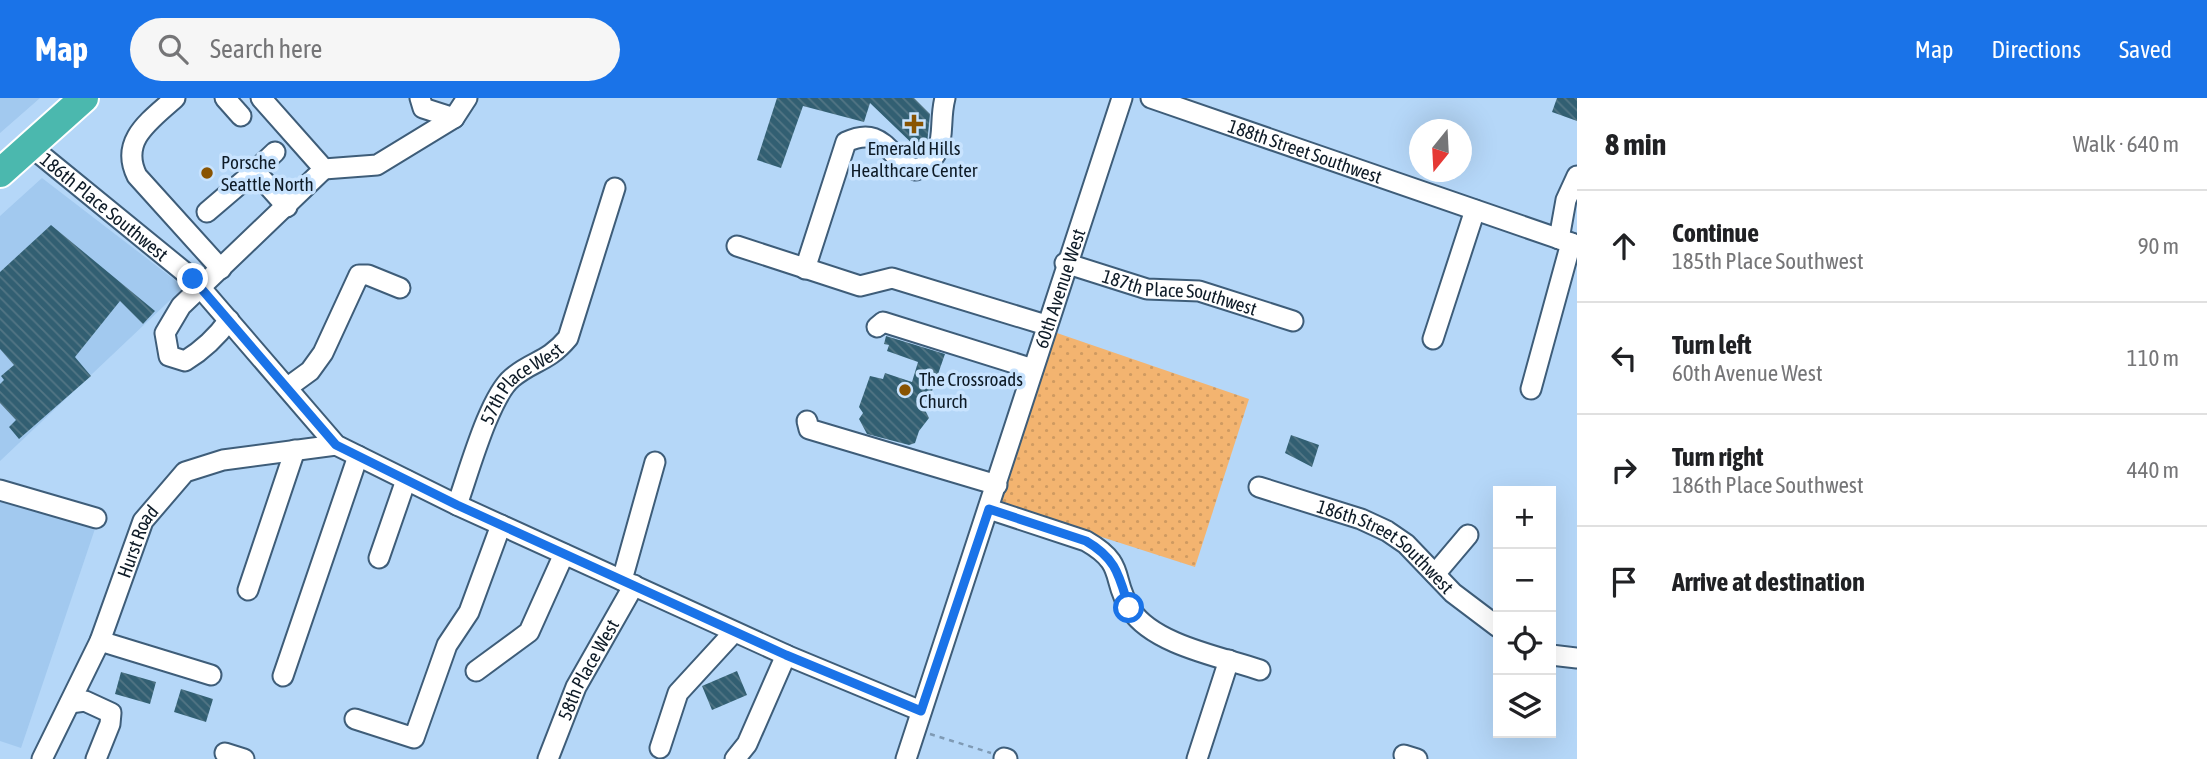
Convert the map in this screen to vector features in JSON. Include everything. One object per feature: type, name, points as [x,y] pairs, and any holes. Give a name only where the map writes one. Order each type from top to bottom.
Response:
[{"type":"highway","points":[[11,158],[84,98]]},
{"type":"street","points":[[175,98],[139,131],[134,141],[131,166],[220,269]]},
{"type":"street","points":[[225,98],[241,116]]},
{"type":"street","points":[[261,98],[324,169]]},
{"type":"street","points":[[420,98],[422,108],[454,118]]},
{"type":"street","points":[[229,320],[214,341],[196,354],[184,361],[169,356],[165,333],[181,306],[324,169],[377,165],[454,118],[467,98]]},
{"type":"street","name":"60th Avenue West","points":[[906,759],[1122,98]]},
{"type":"street","name":"188th Street Southwest","points":[[1151,98],[1569,242]]},
{"type":"street","points":[[805,269],[846,142],[858,136],[874,137],[890,149],[904,165],[916,170],[929,164],[936,155],[943,130],[943,99]]},
{"type":"street","points":[[207,212],[275,152]]},
{"type":"street","name":"186th Place Southwest","points":[[11,158],[200,287],[336,445],[457,505],[786,655],[918,720]]},
{"type":"street","points":[[255,171],[287,206]]},
{"type":"street","points":[[1531,388],[1569,242],[1566,200],[1577,176]]},
{"type":"street","name":"57th Place West","points":[[457,505],[497,396],[512,377],[553,356],[568,338],[615,188]]},
{"type":"street","points":[[1433,339],[1475,210]]},
{"type":"street","points":[[737,246],[860,286],[892,278],[1046,325]]},
{"type":"street","name":"187th Place Southwest","points":[[1066,263],[1147,289],[1199,291],[1293,321]]},
{"type":"street","points":[[288,387],[310,371],[323,353],[353,282],[359,275],[368,275],[400,288]]},
{"type":"street","points":[[877,327],[883,322],[1032,369]]},
{"type":"street","points":[[807,421],[809,429],[997,485]]},
{"type":"street","name":"Hurst Road","points":[[46,752],[100,641],[143,521],[185,472],[223,460],[336,445]]},
{"type":"street","points":[[248,590],[295,450]]},
{"type":"street","points":[[283,676],[358,456]]},
{"type":"street","name":"58th Place West","points":[[548,759],[576,687],[628,583],[655,461]]},
{"type":"street","points":[[379,558],[407,480]]},
{"type":"street","name":"186th Street Southwest","points":[[1259,487],[1361,519],[1387,531],[1406,544],[1453,593],[1493,622]]},
{"type":"street","points":[[0,490],[96,518]]},
{"type":"street","points":[[989,509],[1086,541],[1100,549],[1112,560],[1129,608],[1147,628],[1160,636],[1260,670]]},
{"type":"street","points":[[355,719],[414,738],[447,645],[470,612],[501,525]]},
{"type":"street","points":[[1434,574],[1468,536]]},
{"type":"street","points":[[476,671],[529,632],[564,554]]},
{"type":"street","points":[[660,748],[678,692],[734,632]]},
{"type":"street","points":[[100,641],[211,675]]},
{"type":"street","points":[[735,759],[747,744],[786,655]]},
{"type":"street","points":[[1556,656],[1577,658]]},
{"type":"street","points":[[1197,759],[1229,660]]},
{"type":"street","points":[[70,703],[85,701],[111,713],[110,724],[96,759]]},
{"type":"street","points":[[46,752],[65,759]]},
{"type":"street","points":[[225,753],[244,759]]},
{"type":"path","points":[[918,720],[1005,758]]},
{"type":"shaded area","points":[[0,98],[40,98],[0,133]]},
{"type":"shaded area","points":[[42,178],[184,287],[0,461],[0,216]]},
{"type":"shaded area","points":[[1054,332],[1249,399],[1195,567],[996,503]]},
{"type":"shaded area","points":[[0,481],[101,511],[21,748],[0,741]]},
{"type":"building","points":[[777,98],[914,98],[930,114],[927,144],[921,152],[870,103],[864,122],[803,106],[781,168],[757,160]]},
{"type":"building","points":[[1557,98],[1577,98],[1577,121],[1552,112]]},
{"type":"building","points":[[51,225],[155,311],[143,324],[120,301],[75,357],[91,376],[19,439],[9,427],[16,420],[0,403],[0,384],[4,380],[1,376],[14,365],[0,349],[0,272]]},
{"type":"building","name":"The Crossroads Church","points":[[886,336],[945,354],[931,394],[944,407],[920,400],[929,418],[919,431],[915,443],[909,445],[867,434],[859,419],[863,413],[859,407],[870,376],[883,379],[885,373],[912,382],[918,362],[887,351],[889,345],[884,344]]},
{"type":"building","points":[[1291,435],[1319,445],[1312,467],[1285,453]]},
{"type":"building","points":[[737,671],[747,695],[712,710],[702,686]]},
{"type":"building","points":[[121,672],[156,682],[150,704],[115,694]]},
{"type":"building","points":[[181,689],[213,699],[206,722],[174,712]]},
{"type":"place","name":"Emerald Hills Healthcare Center","points":[[914,124]]},
{"type":"place","name":"Porsche Seattle North","points":[[207,173]]},
{"type":"place","name":"The Crossroads Church","points":[[905,390]]},
{"type":"route","points":[[193,279],[336,445],[457,505],[786,655],[921,711],[989,509],[1086,541],[1100,549],[1112,560],[1129,608]]}]
